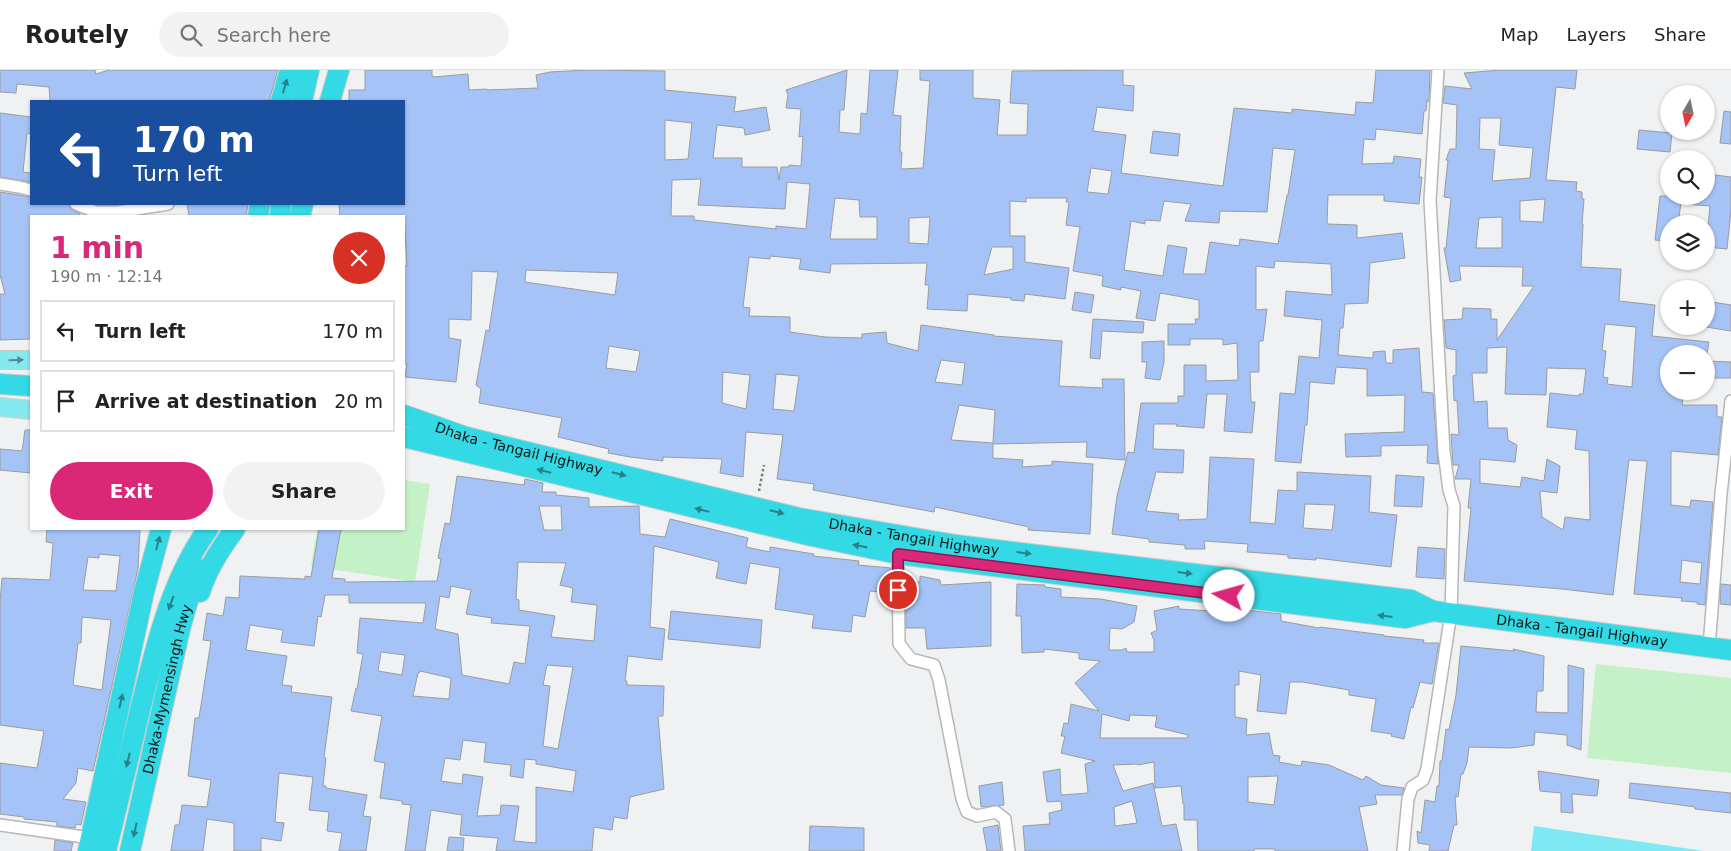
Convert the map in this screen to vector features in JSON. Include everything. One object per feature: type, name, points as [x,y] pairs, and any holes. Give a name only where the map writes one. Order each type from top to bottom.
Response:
[{"type":"highway","points":[[281,100],[290,70]]},
{"type":"highway","points":[[302,100],[309,70]]},
{"type":"highway","points":[[319,100],[327,70]]},
{"type":"highway","points":[[330,100],[339,70]]},
{"type":"highway","points":[[0,384],[30,386]]},
{"type":"highway","points":[[0,395],[30,397]]},
{"type":"highway","name":"Dhaka - Tangail Highway","points":[[405,415],[466,437],[799,518],[956,545],[1411,600],[1442,612],[1731,650]]},
{"type":"highway","name":"Dhaka - Tangail Highway","points":[[408,440],[812,536],[898,554],[1404,618],[1442,612]]},
{"type":"highway","points":[[89,844],[144,592],[161,530]]},
{"type":"highway","points":[[106,851],[154,657],[171,603],[184,570],[200,540],[209,530]]},
{"type":"highway","name":"Dhaka-Mymensingh Hwy","points":[[130,851],[180,629],[196,569],[210,530]]},
{"type":"highway","points":[[180,629],[194,609],[204,578],[234,530]]},
{"type":"main road","points":[[0,360],[30,360]]},
{"type":"main road","points":[[0,407],[30,410]]},
{"type":"street","points":[[1403,851],[1408,799],[1412,787],[1423,780],[1427,768],[1454,506],[1449,490],[1444,452],[1430,200],[1438,70]]},
{"type":"street","points":[[0,184],[30,190]]},
{"type":"street","points":[[78,205],[96,212],[118,212],[162,205]]},
{"type":"street","points":[[1709,647],[1721,494],[1731,401]]},
{"type":"street","points":[[898,554],[899,644],[911,659],[934,665],[939,680],[962,799],[967,812],[977,816],[996,812],[1005,820],[1009,851]]},
{"type":"street","points":[[0,825],[89,844]]},
{"type":"path","points":[[752,506],[759,492],[764,466]]},
{"type":"green space","points":[[405,480],[430,484],[415,582],[311,566],[317,530],[405,530]]},
{"type":"green space","points":[[1596,664],[1731,678],[1731,773],[1587,758]]},
{"type":"water","points":[[1534,826],[1704,851],[1531,851]]},
{"type":"building","points":[[0,70],[95,70],[96,74],[109,70],[278,70],[269,100],[50,100],[49,87],[17,84],[16,93],[0,92]]},
{"type":"building","points":[[365,70],[432,70],[432,76],[434,77],[468,74],[469,90],[538,88],[536,75],[550,72],[588,70],[665,71],[665,90],[736,97],[734,112],[766,107],[770,130],[745,135],[744,128],[717,125],[713,158],[742,158],[742,167],[777,167],[779,180],[781,167],[789,167],[789,165],[801,166],[803,136],[799,137],[801,109],[786,108],[788,95],[786,90],[847,70],[844,110],[840,110],[839,132],[860,134],[861,113],[867,114],[870,70],[898,70],[893,115],[901,116],[901,169],[923,168],[930,81],[920,80],[920,70],[973,70],[973,98],[1000,100],[997,135],[1027,135],[1028,104],[1010,103],[1012,71],[1123,70],[1123,85],[1134,86],[1133,111],[1097,107],[1093,131],[1126,135],[1121,173],[1223,186],[1234,108],[1292,113],[1292,109],[1355,115],[1356,102],[1373,103],[1376,70],[1430,70],[1429,101],[1427,101],[1426,111],[1424,111],[1422,134],[1376,129],[1375,140],[1364,139],[1362,164],[1393,163],[1394,156],[1421,159],[1419,177],[1422,177],[1419,204],[1384,201],[1384,195],[1328,195],[1327,224],[1357,225],[1357,238],[1402,233],[1405,258],[1370,263],[1368,303],[1345,304],[1343,328],[1340,328],[1338,355],[1373,358],[1373,352],[1385,351],[1386,363],[1393,363],[1393,350],[1419,348],[1422,392],[1433,393],[1438,464],[1427,463],[1428,445],[1381,446],[1381,456],[1346,457],[1345,434],[1404,432],[1405,395],[1367,396],[1367,369],[1336,367],[1334,384],[1310,382],[1307,425],[1305,425],[1301,463],[1275,461],[1280,393],[1295,394],[1299,356],[1319,358],[1322,320],[1284,316],[1286,291],[1332,295],[1331,264],[1275,261],[1274,268],[1256,266],[1256,310],[1267,309],[1263,341],[1259,341],[1259,372],[1250,372],[1251,402],[1255,402],[1252,433],[1224,431],[1227,394],[1207,394],[1204,428],[1176,426],[1177,424],[1154,424],[1153,449],[1184,450],[1183,473],[1156,472],[1146,511],[1179,514],[1178,520],[1207,519],[1210,457],[1254,459],[1250,522],[1275,524],[1278,490],[1297,491],[1297,472],[1371,476],[1369,512],[1397,515],[1391,567],[1316,558],[1316,560],[1288,558],[1288,555],[1247,552],[1248,544],[1204,541],[1205,549],[1185,549],[1185,545],[1149,542],[1149,539],[1112,534],[1117,496],[1128,452],[1134,453],[1141,403],[1178,403],[1178,396],[1184,396],[1184,365],[1206,365],[1206,381],[1238,380],[1237,343],[1223,345],[1223,339],[1190,339],[1190,345],[1168,345],[1168,324],[1196,324],[1195,319],[1199,319],[1199,300],[1160,293],[1155,321],[1136,318],[1141,291],[1121,287],[1121,290],[1102,286],[1103,276],[1073,271],[1080,227],[1066,225],[1069,202],[1066,202],[1067,198],[1026,198],[1026,202],[1010,201],[1010,236],[1025,236],[1025,262],[1069,268],[1065,299],[1025,294],[1024,301],[968,294],[967,311],[927,309],[929,285],[925,285],[927,263],[831,264],[830,273],[799,269],[801,259],[770,256],[770,259],[749,257],[743,307],[750,308],[749,316],[790,317],[790,332],[825,337],[862,338],[862,334],[886,332],[887,343],[918,351],[921,325],[994,336],[1062,341],[1059,386],[1103,388],[1102,379],[1124,379],[1125,460],[1086,457],[1087,442],[993,444],[993,458],[1023,460],[1022,467],[1052,465],[1052,461],[1093,464],[1090,534],[1028,530],[1029,527],[935,507],[934,512],[813,490],[814,484],[777,479],[783,435],[746,432],[743,477],[720,473],[722,459],[663,457],[663,461],[630,457],[608,453],[609,449],[558,437],[562,418],[479,403],[481,389],[476,385],[486,330],[489,331],[498,272],[472,271],[471,320],[449,319],[449,338],[461,340],[456,382],[405,377],[407,364],[405,364],[405,266],[407,266],[405,215],[340,215],[339,205],[405,205],[405,100],[349,100],[349,90],[365,90]],"holes":[[[665,120],[692,123],[688,159],[665,160]],[[1273,148],[1295,150],[1278,244],[1240,239],[1239,246],[1210,242],[1205,274],[1183,274],[1187,248],[1168,245],[1163,276],[1124,270],[1131,221],[1145,224],[1145,220],[1160,221],[1164,201],[1191,204],[1185,221],[1219,223],[1220,211],[1267,212]],[[1091,168],[1112,171],[1108,194],[1087,192]],[[701,179],[698,205],[785,209],[787,182],[810,184],[806,229],[776,226],[776,229],[694,220],[694,216],[671,216],[672,180]],[[835,198],[859,200],[860,217],[877,217],[877,239],[830,239]],[[930,217],[928,244],[909,243],[909,218]],[[992,247],[1013,247],[1013,269],[984,275]],[[526,270],[618,273],[615,295],[525,282]],[[609,346],[640,351],[636,372],[606,368]],[[941,360],[965,363],[962,385],[935,382]],[[723,372],[750,375],[746,409],[722,403]],[[776,374],[799,376],[794,411],[773,409]],[[959,405],[995,410],[993,443],[951,440]],[[1305,504],[1335,505],[1332,530],[1303,528]]]},
{"type":"building","points":[[1501,70],[1577,70],[1575,89],[1556,87],[1546,180],[1577,182],[1576,191],[1582,192],[1582,199],[1584,199],[1581,267],[1621,269],[1619,301],[1655,305],[1652,336],[1709,342],[1708,345],[1660,345],[1660,400],[1683,400],[1682,405],[1717,405],[1717,417],[1722,417],[1718,455],[1671,451],[1671,505],[1690,507],[1691,500],[1713,502],[1705,605],[1697,604],[1697,602],[1681,601],[1682,598],[1634,594],[1647,461],[1629,460],[1613,595],[1464,581],[1471,508],[1468,508],[1471,479],[1455,479],[1459,465],[1453,465],[1451,434],[1459,435],[1457,400],[1454,401],[1453,376],[1456,375],[1456,350],[1446,348],[1444,320],[1462,319],[1463,308],[1491,309],[1491,319],[1497,319],[1497,340],[1534,286],[1522,286],[1523,267],[1459,266],[1461,280],[1450,282],[1444,248],[1446,248],[1451,198],[1444,197],[1448,160],[1446,160],[1450,149],[1456,149],[1457,105],[1443,103],[1445,86],[1472,89],[1464,73]],"holes":[[[1480,118],[1501,118],[1499,145],[1533,148],[1530,178],[1492,181],[1495,150],[1479,149]],[[1545,199],[1543,222],[1520,221],[1520,201]],[[1502,217],[1502,248],[1476,248],[1479,218]],[[1605,324],[1636,327],[1632,387],[1607,384],[1608,378],[1603,377],[1606,351],[1602,350]],[[1507,347],[1505,394],[1546,395],[1547,368],[1586,369],[1583,394],[1579,394],[1579,396],[1550,393],[1547,427],[1577,430],[1575,449],[1589,451],[1590,520],[1565,517],[1563,530],[1542,517],[1540,491],[1557,493],[1560,466],[1547,459],[1544,481],[1522,477],[1520,487],[1480,483],[1480,459],[1515,462],[1517,445],[1508,440],[1507,428],[1488,428],[1487,401],[1474,402],[1472,373],[1487,373],[1487,348]],[[1682,560],[1702,563],[1700,584],[1680,582]]]},
{"type":"building","points":[[1724,111],[1731,112],[1731,144],[1720,143]]},
{"type":"building","points":[[0,113],[30,117],[30,134],[27,133],[23,172],[30,173],[30,182],[0,177]]},
{"type":"building","points":[[1639,130],[1660,132],[1660,140],[1671,140],[1670,150],[1637,149]]},
{"type":"building","points":[[1153,131],[1180,134],[1178,156],[1150,153]]},
{"type":"building","points":[[1715,175],[1731,177],[1731,210],[1727,249],[1715,248],[1715,215],[1709,215],[1710,206],[1698,205],[1715,205]]},
{"type":"building","points":[[0,192],[30,197],[30,205],[69,205],[70,209],[80,214],[30,215],[30,339],[0,340],[0,294],[5,294],[0,275]]},
{"type":"building","points":[[1660,196],[1660,205],[1681,205],[1679,215],[1660,215],[1660,240],[1655,240]]},
{"type":"building","points":[[187,205],[248,205],[246,215],[189,215]]},
{"type":"building","points":[[1075,292],[1094,295],[1091,313],[1072,310]]},
{"type":"building","points":[[1715,302],[1731,305],[1731,331],[1715,328]]},
{"type":"building","points":[[1093,319],[1144,322],[1143,333],[1102,331],[1100,359],[1090,358]]},
{"type":"building","points":[[1164,341],[1164,362],[1160,380],[1145,378],[1147,362],[1142,362],[1142,342]]},
{"type":"building","points":[[1715,361],[1731,362],[1731,378],[1715,378]]},
{"type":"building","points":[[25,430],[30,430],[30,473],[0,470],[0,449],[22,451]]},
{"type":"building","points":[[1396,475],[1424,477],[1422,507],[1394,506]]},
{"type":"building","points":[[457,476],[524,485],[525,479],[543,483],[542,492],[556,492],[556,495],[589,498],[589,507],[639,506],[640,534],[665,537],[670,519],[748,538],[746,547],[770,552],[770,547],[814,554],[813,556],[859,561],[858,565],[891,568],[891,593],[870,591],[865,617],[853,615],[851,632],[812,628],[814,615],[775,609],[780,568],[750,563],[746,584],[716,578],[719,562],[654,546],[650,627],[665,629],[662,660],[628,656],[625,681],[627,681],[627,685],[664,686],[663,716],[658,716],[664,789],[630,797],[627,819],[614,817],[612,830],[594,827],[592,851],[496,851],[498,838],[460,835],[462,815],[431,810],[425,851],[405,851],[411,805],[402,804],[402,801],[380,798],[385,763],[374,761],[382,716],[351,711],[363,654],[357,653],[360,618],[423,623],[426,603],[349,603],[349,595],[325,595],[321,617],[318,616],[314,646],[281,642],[283,630],[250,625],[246,650],[287,656],[282,685],[292,686],[291,692],[332,697],[324,757],[326,758],[323,786],[367,795],[363,816],[371,817],[366,851],[339,851],[342,833],[327,831],[329,812],[309,810],[313,777],[279,773],[275,822],[284,823],[281,841],[261,838],[261,851],[234,851],[234,823],[207,819],[203,851],[171,851],[175,825],[179,825],[182,805],[207,807],[211,780],[188,776],[195,718],[199,718],[211,641],[203,640],[207,613],[223,616],[226,597],[239,598],[240,576],[305,579],[305,576],[311,577],[319,530],[341,530],[332,578],[345,579],[345,582],[437,581],[441,559],[438,558],[445,523],[450,524]],"holes":[[[539,506],[561,506],[562,530],[544,530]],[[518,562],[566,563],[560,585],[573,588],[571,602],[597,605],[594,641],[551,637],[555,616],[519,610],[519,600],[516,599]],[[451,586],[471,590],[466,614],[492,618],[491,623],[530,626],[525,664],[514,662],[509,684],[462,675],[458,634],[435,629],[440,596],[449,598]],[[381,652],[405,655],[402,675],[378,671]],[[547,665],[573,667],[558,749],[543,746],[550,686],[543,685]],[[420,671],[451,678],[449,699],[413,696]],[[463,740],[486,743],[484,762],[511,765],[510,776],[523,778],[525,759],[536,760],[536,764],[576,771],[573,792],[536,787],[536,843],[514,841],[519,806],[501,805],[500,815],[477,816],[483,777],[463,774],[462,784],[441,781],[445,758],[460,760]]]},
{"type":"building","points":[[47,530],[140,530],[138,569],[93,771],[78,768],[76,783],[63,799],[86,802],[81,825],[76,824],[75,828],[57,826],[57,822],[24,819],[24,817],[0,814],[0,763],[37,768],[44,731],[0,725],[0,602],[2,578],[50,580],[53,543],[46,542]],"holes":[[[99,554],[120,556],[116,591],[83,590],[88,557],[99,558]],[[82,617],[111,620],[102,690],[73,685],[78,643],[81,643]]]},
{"type":"building","points":[[1418,547],[1445,549],[1444,579],[1416,577]]},
{"type":"building","points":[[920,576],[940,580],[941,585],[991,582],[991,646],[927,649],[925,628],[906,628],[906,582],[920,582]]},
{"type":"building","points":[[1017,584],[1045,585],[1045,587],[1061,589],[1061,597],[1101,599],[1137,606],[1134,622],[1122,629],[1110,628],[1109,650],[1122,650],[1126,648],[1127,652],[1154,652],[1154,640],[1151,633],[1157,630],[1154,611],[1179,606],[1179,609],[1211,611],[1211,606],[1281,614],[1281,621],[1319,628],[1424,640],[1423,643],[1439,643],[1432,684],[1420,682],[1413,708],[1411,707],[1404,739],[1391,736],[1392,734],[1371,731],[1376,699],[1349,695],[1349,690],[1302,682],[1290,682],[1286,714],[1257,711],[1261,675],[1239,671],[1239,685],[1235,685],[1235,717],[1247,719],[1246,735],[1269,733],[1273,755],[1280,756],[1279,762],[1301,766],[1302,761],[1329,765],[1363,780],[1366,776],[1381,785],[1404,788],[1402,795],[1375,795],[1377,804],[1359,807],[1368,851],[1275,851],[1275,849],[1254,849],[1254,851],[1198,851],[1197,820],[1184,820],[1181,786],[1155,788],[1154,762],[1138,765],[1113,765],[1123,791],[1153,783],[1162,826],[1176,824],[1182,851],[1025,851],[1023,826],[1050,824],[1049,813],[1062,810],[1061,801],[1047,802],[1043,772],[1060,769],[1061,795],[1088,793],[1085,764],[1095,761],[1061,753],[1065,736],[1061,736],[1064,723],[1068,724],[1071,704],[1099,711],[1075,683],[1100,661],[1079,659],[1079,653],[1044,649],[1044,652],[1022,653],[1021,616],[1016,616]],"holes":[[[1102,714],[1129,721],[1130,715],[1157,716],[1155,727],[1188,735],[1187,738],[1100,738]],[[1278,776],[1274,805],[1248,802],[1248,777]],[[1132,801],[1137,823],[1115,826],[1114,807]]]},
{"type":"building","points":[[1721,584],[1731,585],[1731,605],[1720,604]]},
{"type":"building","points":[[671,611],[762,620],[760,648],[668,639]]},
{"type":"building","points":[[1461,646],[1514,651],[1513,649],[1544,656],[1543,691],[1537,691],[1536,712],[1568,713],[1568,665],[1584,669],[1581,750],[1567,745],[1567,735],[1535,732],[1534,745],[1511,748],[1469,747],[1467,763],[1463,774],[1461,774],[1458,797],[1455,796],[1457,825],[1454,825],[1448,851],[1429,851],[1430,845],[1418,843],[1417,831],[1421,833],[1425,800],[1435,802],[1437,786],[1439,786],[1440,761],[1442,761],[1446,729],[1449,730],[1456,695]]},
{"type":"building","points":[[1538,771],[1599,780],[1597,796],[1572,794],[1573,813],[1561,812],[1561,793],[1540,791]]},
{"type":"building","points":[[1002,782],[1004,805],[981,807],[979,786]]},
{"type":"building","points":[[1630,783],[1731,793],[1731,813],[1629,798]]},
{"type":"building","points":[[998,825],[1001,851],[987,851],[983,828]]},
{"type":"building","points":[[810,826],[864,828],[864,851],[809,851]]},
{"type":"building","points":[[449,837],[464,838],[463,851],[447,851]]},
{"type":"building","points":[[55,840],[73,843],[71,851],[54,851]]},
{"type":"route","points":[[898,590],[898,554],[1229,596]]}]
